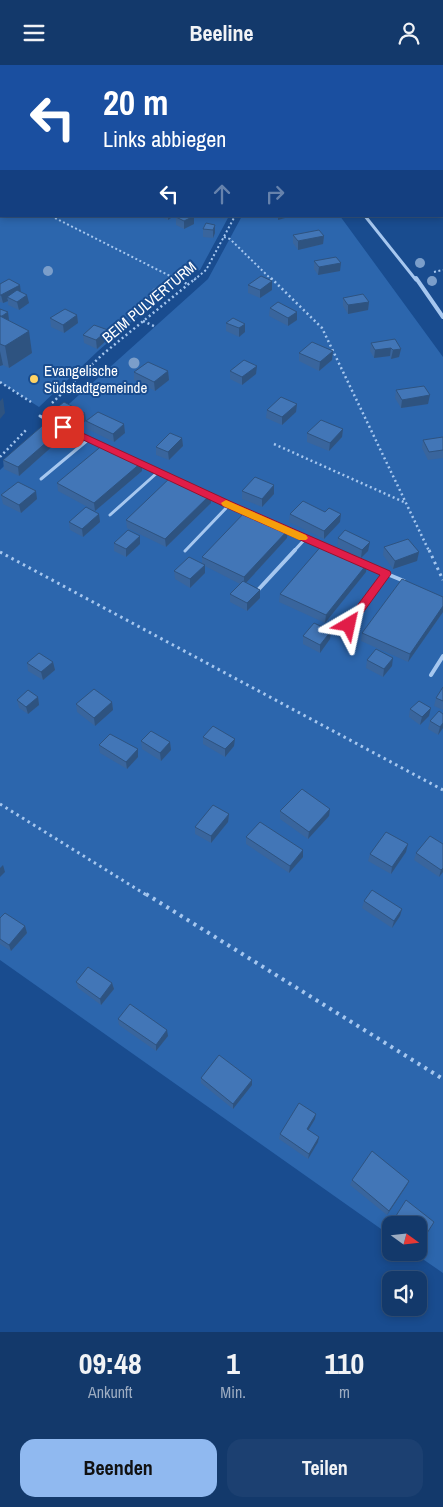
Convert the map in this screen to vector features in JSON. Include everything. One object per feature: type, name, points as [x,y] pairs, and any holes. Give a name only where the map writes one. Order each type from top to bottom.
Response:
[{"type":"street","points":[[366,217],[411,272],[443,317]]},
{"type":"lane","points":[[40,416],[115,451]]},
{"type":"lane","points":[[42,479],[89,439]]},
{"type":"lane","points":[[132,459],[176,480]]},
{"type":"lane","points":[[110,515],[158,471]]},
{"type":"lane","points":[[202,492],[254,516]]},
{"type":"lane","points":[[185,551],[229,505]]},
{"type":"lane","points":[[280,527],[332,550]]},
{"type":"lane","points":[[258,590],[305,539]]},
{"type":"lane","points":[[359,562],[410,584]]},
{"type":"lane","points":[[349,625],[386,574]]},
{"type":"lane","points":[[431,675],[443,656]]},
{"type":"path","points":[[53,217],[189,285]]},
{"type":"path","name":"BEIM PULVERTURM","points":[[0,457],[103,354],[206,270],[234,217]]},
{"type":"path","points":[[224,237],[230,239],[322,328],[443,580]]},
{"type":"path","points":[[433,272],[443,270]]},
{"type":"path","points":[[143,321],[156,327]]},
{"type":"path","points":[[0,382],[45,410]]},
{"type":"path","points":[[274,445],[406,503]]},
{"type":"path","points":[[0,552],[443,790]]},
{"type":"path","points":[[0,803],[443,1079]]},
{"type":"shaded area","points":[[0,217],[228,217],[200,270],[175,278],[173,286],[98,351],[39,407],[0,382]]},
{"type":"shaded area","points":[[241,217],[341,217],[443,357],[443,1273],[426,1261],[428,1261],[428,1216],[382,1216],[382,1230],[0,960],[0,470],[50,421],[208,279]]},
{"type":"building","points":[[176,217],[192,217],[184,221]]},
{"type":"building","points":[[206,223],[215,225],[213,230],[203,229]]},
{"type":"building","points":[[319,230],[324,236],[298,241],[293,235]]},
{"type":"building","points":[[336,257],[341,263],[319,267],[314,261]]},
{"type":"building","points":[[261,276],[272,281],[260,290],[248,285]]},
{"type":"building","points":[[9,279],[20,285],[0,295],[0,284]]},
{"type":"building","points":[[17,290],[27,295],[17,302],[7,297]]},
{"type":"building","points":[[363,294],[369,302],[348,305],[343,298]]},
{"type":"building","points":[[278,302],[297,312],[288,318],[270,308]]},
{"type":"building","points":[[0,309],[8,312],[0,316]]},
{"type":"building","points":[[65,309],[77,315],[63,325],[50,318]]},
{"type":"building","points":[[0,316],[29,331],[5,346],[0,344]]},
{"type":"building","points":[[233,318],[245,324],[239,328],[226,323]]},
{"type":"building","points":[[94,325],[108,330],[96,340],[83,335]]},
{"type":"building","points":[[395,339],[401,349],[375,350],[371,343]]},
{"type":"building","points":[[312,342],[333,351],[320,362],[299,353]]},
{"type":"building","points":[[244,360],[257,366],[242,377],[230,371]]},
{"type":"building","points":[[148,362],[168,371],[154,382],[134,372]]},
{"type":"building","points":[[424,386],[430,395],[402,400],[396,390]]},
{"type":"building","points":[[281,397],[297,404],[282,417],[267,410]]},
{"type":"building","points":[[64,402],[85,413],[75,420],[54,410]]},
{"type":"building","points":[[98,412],[124,424],[113,434],[86,421]]},
{"type":"building","points":[[49,420],[64,427],[18,467],[3,460]]},
{"type":"building","points":[[321,420],[343,429],[330,443],[307,433]]},
{"type":"building","points":[[170,433],[182,438],[168,452],[156,447]]},
{"type":"building","points":[[443,437],[443,450],[429,452],[423,440]]},
{"type":"building","points":[[104,444],[142,462],[94,503],[57,483]]},
{"type":"building","points":[[172,476],[211,494],[165,539],[126,520]]},
{"type":"building","points":[[255,477],[274,485],[262,499],[242,491]]},
{"type":"building","points":[[18,482],[36,491],[19,505],[1,495]]},
{"type":"building","points":[[303,501],[325,512],[329,508],[341,514],[324,531],[290,514]]},
{"type":"building","points":[[86,507],[99,514],[82,529],[69,522]]},
{"type":"building","points":[[246,511],[288,530],[244,577],[202,557]]},
{"type":"building","points":[[128,530],[140,536],[126,549],[114,543]]},
{"type":"building","points":[[345,530],[370,542],[362,550],[338,538]]},
{"type":"building","points":[[408,539],[419,552],[395,561],[384,547]]},
{"type":"building","points":[[323,544],[367,564],[326,615],[280,594]]},
{"type":"building","points":[[189,557],[205,565],[190,579],[174,571]]},
{"type":"building","points":[[402,579],[443,597],[443,606],[410,654],[362,633]]},
{"type":"building","points":[[243,581],[260,590],[247,603],[230,594]]},
{"type":"building","points":[[314,623],[331,631],[320,645],[303,636]]},
{"type":"building","points":[[376,649],[393,658],[384,669],[367,660]]},
{"type":"building","points":[[39,653],[53,662],[41,672],[27,663]]},
{"type":"building","points":[[443,687],[443,701],[436,698]]},
{"type":"building","points":[[94,689],[112,702],[94,718],[76,704]]},
{"type":"building","points":[[28,690],[38,697],[26,707],[17,700]]},
{"type":"building","points":[[419,701],[431,708],[422,717],[410,709]]},
{"type":"building","points":[[439,711],[443,714],[443,723],[440,727],[430,721]]},
{"type":"building","points":[[213,726],[235,739],[225,749],[203,737]]},
{"type":"building","points":[[151,731],[170,742],[160,753],[141,741]]},
{"type":"building","points":[[110,734],[138,749],[126,762],[99,745]]},
{"type":"building","points":[[302,789],[330,809],[309,832],[280,811]]},
{"type":"building","points":[[213,805],[229,814],[211,836],[195,827]]},
{"type":"building","points":[[260,822],[303,850],[290,866],[246,837]]},
{"type":"building","points":[[386,832],[408,844],[392,867],[370,854]]},
{"type":"building","points":[[430,836],[443,844],[443,868],[441,870],[416,853]]},
{"type":"building","points":[[372,890],[402,909],[394,921],[364,901]]},
{"type":"building","points":[[5,913],[25,926],[9,945],[0,939],[0,918]]},
{"type":"building","points":[[88,967],[112,983],[100,999],[76,982]]},
{"type":"building","points":[[130,1004],[167,1030],[156,1045],[118,1019]]},
{"type":"building","points":[[219,1055],[252,1080],[233,1104],[201,1078]]},
{"type":"building","points":[[299,1103],[316,1114],[307,1129],[319,1137],[309,1154],[280,1134]]},
{"type":"building","points":[[372,1151],[409,1181],[389,1211],[352,1180]]},
{"type":"building","points":[[406,1200],[426,1216],[396,1216]]},
{"type":"building","points":[[428,1217],[434,1222],[428,1232]]},
{"type":"slow traffic","points":[[226,503],[303,538]]},
{"type":"place","name":"Evangelische Südstadtgemeinde","points":[[34,379]]},
{"type":"route","points":[[63,427],[229,505],[386,574],[349,625]]}]
